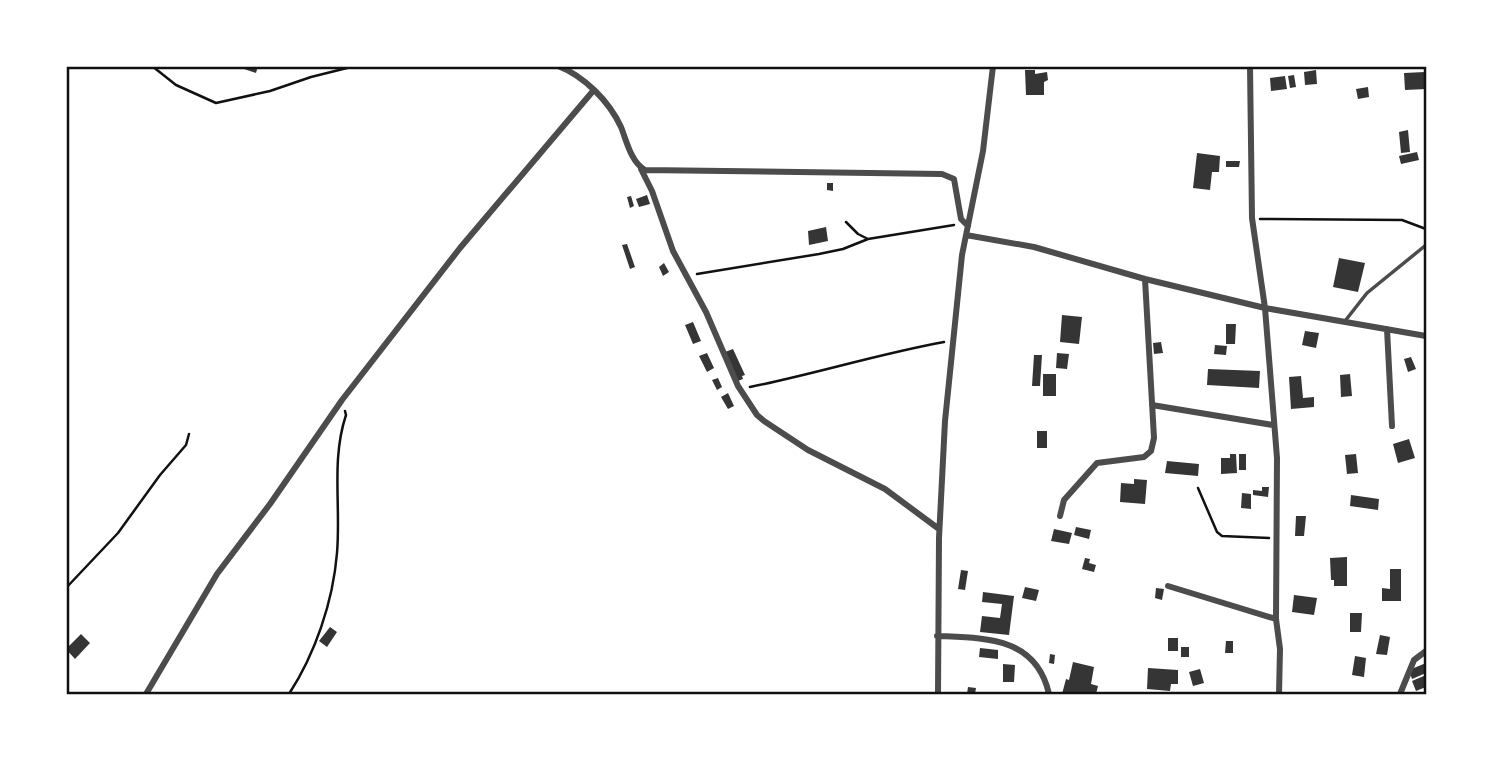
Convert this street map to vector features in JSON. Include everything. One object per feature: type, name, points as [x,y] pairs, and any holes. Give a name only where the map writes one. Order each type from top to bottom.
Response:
[{"type":"street","points":[[558,66],[583,79],[610,109],[620,125],[652,191],[673,251],[706,312],[726,361],[741,389],[764,421],[808,450],[885,489],[939,529]]},
{"type":"street","points":[[938,695],[939,529],[945,421],[966,224],[983,151],[993,66]]},
{"type":"street","points":[[1250,66],[1252,218],[1265,308],[1277,458],[1276,618],[1280,649],[1279,695]]},
{"type":"street","points":[[146,695],[217,574],[270,504],[342,400],[460,248],[593,91]]},
{"type":"street","points":[[640,167],[645,170],[942,174],[954,179],[959,212],[966,224]]},
{"type":"street","points":[[966,234],[1034,247],[1145,279],[1265,308],[1426,336]]},
{"type":"street","points":[[1060,516],[1064,500],[1097,463],[1133,460],[1147,455],[1153,446],[1145,279]]},
{"type":"street","points":[[1387,329],[1392,426]]},
{"type":"street","points":[[1152,405],[1273,425]]},
{"type":"street","points":[[1168,586],[1276,618]]},
{"type":"street","points":[[937,636],[989,639],[1013,646],[1033,663],[1046,682],[1049,695]]},
{"type":"street","points":[[1400,695],[1414,660],[1426,651]]},
{"type":"lane","points":[[1345,321],[1367,293],[1426,245]]},
{"type":"path","points":[[152,66],[176,85],[216,103],[270,91],[355,66]]},
{"type":"path","points":[[1252,218],[1402,220],[1426,229]]},
{"type":"path","points":[[845,222],[868,240]]},
{"type":"path","points":[[687,276],[819,254],[868,240],[966,224]]},
{"type":"path","points":[[741,389],[810,375],[886,352],[954,340]]},
{"type":"path","points":[[289,695],[315,645],[337,554],[336,456],[346,415],[342,400]]},
{"type":"path","points":[[66,588],[118,533],[160,475],[186,445],[189,434]]},
{"type":"path","points":[[1198,488],[1217,532],[1222,536],[1276,538]]},
{"type":"building","points":[[235,66],[258,66],[256,73]]},
{"type":"building","points":[[1025,70],[1035,70],[1035,74],[1047,72],[1044,95],[1026,95]]},
{"type":"building","points":[[1316,70],[1317,84],[1305,85],[1304,72]]},
{"type":"building","points":[[1425,72],[1426,89],[1405,90],[1404,73]]},
{"type":"building","points":[[1294,75],[1296,87],[1290,88],[1288,76]]},
{"type":"building","points":[[1285,76],[1287,89],[1271,91],[1270,78]]},
{"type":"building","points":[[1368,87],[1369,97],[1358,99],[1356,89]]},
{"type":"building","points":[[1408,130],[1410,152],[1401,153],[1399,132]]},
{"type":"building","points":[[1417,152],[1419,160],[1401,164],[1399,156]]},
{"type":"building","points":[[1197,153],[1220,156],[1219,172],[1212,172],[1210,190],[1193,188]]},
{"type":"building","points":[[1226,161],[1240,161],[1239,167],[1226,167]]},
{"type":"building","points":[[827,183],[833,183],[833,191],[827,190]]},
{"type":"building","points":[[647,195],[650,204],[639,207],[636,199]]},
{"type":"building","points":[[631,196],[634,206],[630,208],[627,197]]},
{"type":"building","points":[[826,227],[828,241],[809,245],[808,231]]},
{"type":"building","points":[[627,244],[635,267],[630,269],[622,245]]},
{"type":"building","points":[[1339,258],[1365,263],[1358,292],[1333,287]]},
{"type":"building","points":[[664,263],[669,272],[663,276],[659,267]]},
{"type":"building","points":[[1062,315],[1082,317],[1079,344],[1060,342]]},
{"type":"building","points":[[693,322],[701,341],[693,344],[685,325]]},
{"type":"building","points":[[1226,324],[1236,324],[1235,344],[1226,344]]},
{"type":"building","points":[[1305,331],[1319,333],[1316,348],[1302,345]]},
{"type":"building","points":[[1161,342],[1163,353],[1154,354],[1153,343]]},
{"type":"building","points":[[1215,345],[1227,346],[1226,355],[1214,354]]},
{"type":"building","points":[[733,349],[745,375],[738,381],[725,352]]},
{"type":"building","points":[[707,353],[714,368],[707,372],[699,356]]},
{"type":"building","points":[[1057,353],[1069,354],[1067,369],[1056,368]]},
{"type":"building","points":[[1034,355],[1042,355],[1040,386],[1032,386]]},
{"type":"building","points":[[1411,357],[1416,369],[1408,372],[1404,359]]},
{"type":"building","points":[[1208,369],[1260,371],[1259,388],[1207,385]]},
{"type":"building","points":[[1043,374],[1056,374],[1056,396],[1043,396]]},
{"type":"building","points":[[1350,374],[1352,396],[1341,397],[1340,375]]},
{"type":"building","points":[[1301,376],[1303,398],[1314,397],[1314,407],[1291,409],[1289,377]]},
{"type":"building","points":[[718,378],[722,387],[717,390],[712,380]]},
{"type":"building","points":[[728,393],[734,406],[728,409],[721,397]]},
{"type":"building","points":[[1037,431],[1047,431],[1047,448],[1037,448]]},
{"type":"building","points":[[1409,439],[1415,458],[1398,463],[1393,444]]},
{"type":"building","points":[[1230,454],[1236,454],[1237,473],[1221,474],[1221,458],[1230,458]]},
{"type":"building","points":[[1239,454],[1246,454],[1246,470],[1239,470]]},
{"type":"building","points":[[1356,454],[1358,473],[1347,474],[1345,455]]},
{"type":"building","points":[[1167,461],[1199,464],[1198,476],[1165,473]]},
{"type":"building","points":[[1134,479],[1147,480],[1145,504],[1120,502],[1121,483],[1134,484]]},
{"type":"building","points":[[1262,487],[1269,487],[1268,497],[1253,495],[1253,490],[1262,491]]},
{"type":"building","points":[[1242,493],[1251,494],[1251,509],[1241,508]]},
{"type":"building","points":[[1351,495],[1379,499],[1378,510],[1350,506]]},
{"type":"building","points":[[1296,516],[1306,516],[1304,536],[1295,536]]},
{"type":"building","points":[[1076,527],[1091,530],[1089,539],[1074,535]]},
{"type":"building","points":[[1054,529],[1072,533],[1069,544],[1051,541]]},
{"type":"building","points":[[1347,557],[1347,586],[1334,586],[1334,580],[1331,580],[1330,558]]},
{"type":"building","points":[[1085,558],[1096,565],[1094,572],[1082,569]]},
{"type":"building","points":[[1390,569],[1401,569],[1401,601],[1382,601],[1382,588],[1390,589]]},
{"type":"building","points":[[961,570],[968,571],[965,590],[958,589]]},
{"type":"building","points":[[1025,587],[1039,590],[1036,601],[1022,598]]},
{"type":"building","points":[[1156,588],[1164,589],[1162,600],[1155,598]]},
{"type":"building","points":[[983,592],[1014,596],[1009,635],[980,632],[982,616],[1000,618],[1002,604],[982,602]]},
{"type":"building","points":[[1294,595],[1317,598],[1314,615],[1292,612]]},
{"type":"building","points":[[1350,613],[1362,613],[1361,632],[1350,632]]},
{"type":"building","points":[[330,627],[337,632],[327,647],[319,641]]},
{"type":"building","points":[[81,634],[90,643],[75,659],[66,649]]},
{"type":"building","points":[[1380,635],[1390,637],[1387,655],[1376,654]]},
{"type":"building","points":[[1168,638],[1178,638],[1178,651],[1168,651]]},
{"type":"building","points":[[1226,641],[1233,641],[1233,653],[1225,653]]},
{"type":"building","points":[[1181,647],[1189,647],[1189,657],[1181,657]]},
{"type":"building","points":[[980,648],[998,650],[998,659],[979,657]]},
{"type":"building","points":[[1050,654],[1055,655],[1054,664],[1049,663]]},
{"type":"building","points":[[1355,656],[1366,658],[1364,677],[1352,675]]},
{"type":"building","points":[[1073,662],[1094,667],[1091,684],[1098,686],[1096,694],[1062,694]]},
{"type":"building","points":[[1426,663],[1426,673],[1412,679],[1409,670]]},
{"type":"building","points":[[1003,664],[1015,665],[1014,682],[1003,682]]},
{"type":"building","points":[[1148,668],[1178,670],[1178,684],[1171,684],[1170,691],[1147,689]]},
{"type":"building","points":[[1200,669],[1204,683],[1193,686],[1189,672]]},
{"type":"building","points":[[1426,675],[1426,687],[1416,691],[1412,681]]},
{"type":"building","points":[[968,687],[976,688],[975,694],[967,694]]}]
